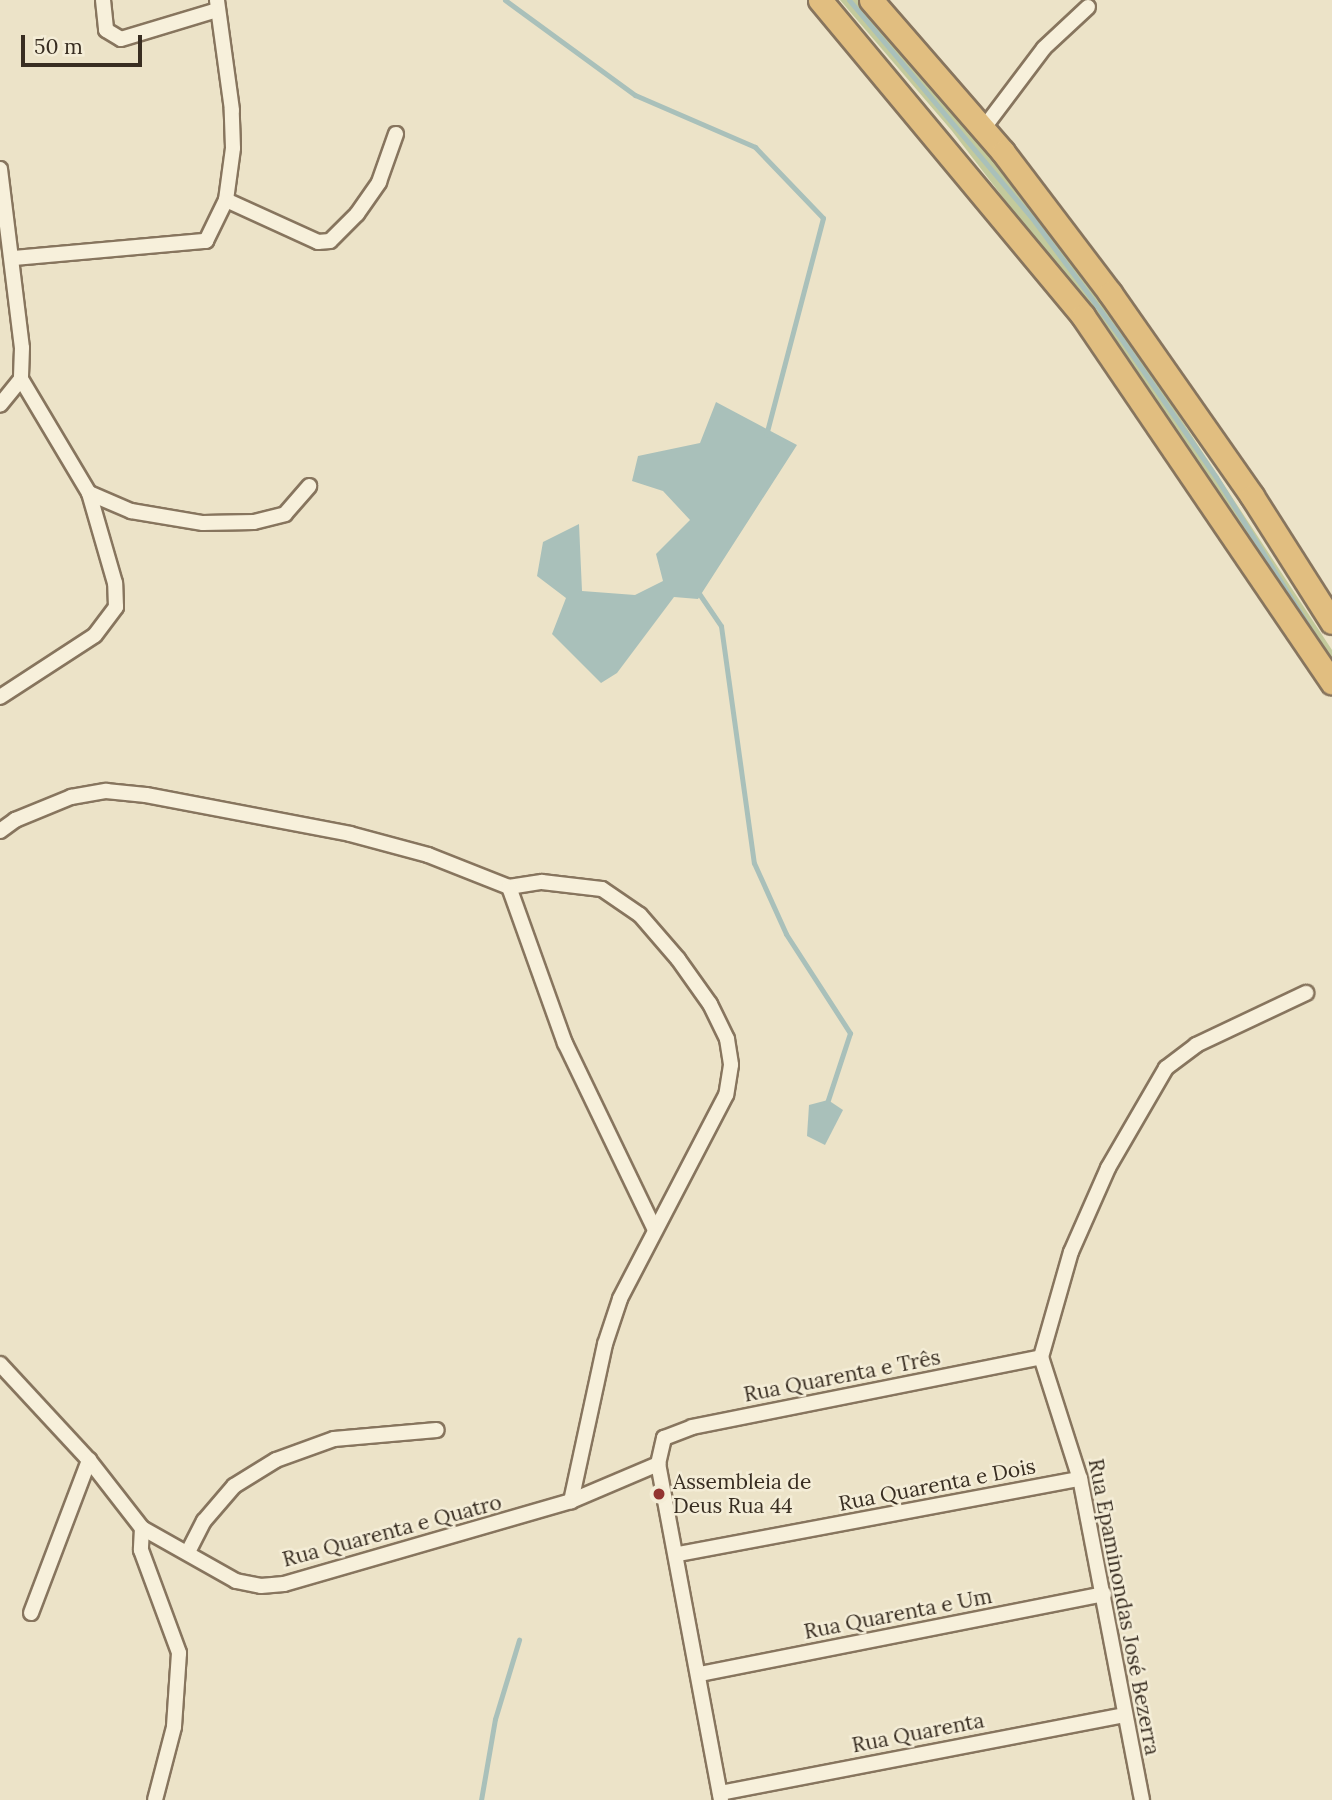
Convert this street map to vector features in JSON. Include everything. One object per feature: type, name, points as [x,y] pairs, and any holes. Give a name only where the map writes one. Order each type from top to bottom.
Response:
[{"type":"highway","points":[[820,0],[1083,316],[1332,683]]},
{"type":"highway","points":[[873,2],[983,129],[1110,293],[1252,496],[1332,622]]},
{"type":"street","points":[[13,258],[127,245],[193,246],[213,233],[226,200],[232,110],[217,5],[121,39],[106,30],[103,0]]},
{"type":"street","points":[[983,129],[1044,48],[1088,7]]},
{"type":"street","points":[[226,200],[318,242],[330,241],[357,214],[379,182],[396,134]]},
{"type":"street","points":[[0,169],[13,258],[21,379],[89,493],[115,583],[116,607],[111,619],[95,635],[0,697]]},
{"type":"street","points":[[0,405],[21,379]]},
{"type":"street","points":[[89,493],[131,511],[216,523],[254,522],[285,514],[309,486]]},
{"type":"street","points":[[0,831],[15,820],[71,797],[106,790],[350,834],[428,855],[509,887],[575,883],[612,895],[639,915],[678,958],[710,1004],[727,1039],[731,1065],[726,1095],[703,1146],[654,1228],[620,1299],[605,1344],[571,1501]]},
{"type":"street","points":[[509,887],[523,935],[571,1055],[654,1228]]},
{"type":"street","points":[[1041,1357],[1071,1252],[1108,1168],[1166,1068],[1196,1045],[1306,993]]},
{"type":"street","name":"Rua Quarenta e Três","points":[[658,1464],[659,1448],[672,1433],[692,1427],[1041,1357]]},
{"type":"street","name":"Rua Epaminondas José Bezerra","points":[[1041,1357],[1080,1479],[1142,1800]]},
{"type":"street","points":[[0,1364],[89,1460],[142,1528],[141,1550],[179,1653],[174,1727],[155,1800]]},
{"type":"street","points":[[188,1552],[204,1521],[234,1486],[276,1460],[334,1439],[437,1430]]},
{"type":"street","points":[[31,1613],[89,1460]]},
{"type":"street","points":[[658,1464],[678,1554],[720,1797]]},
{"type":"street","name":"Rua Quarenta e Quatro","points":[[142,1528],[236,1581],[261,1586],[284,1584],[571,1501],[658,1464]]},
{"type":"street","name":"Rua Quarenta e Dois","points":[[678,1554],[1080,1479]]},
{"type":"street","name":"Rua Quarenta e Um","points":[[700,1674],[1104,1594]]},
{"type":"street","name":"Rua Quarenta","points":[[720,1797],[1124,1715]]},
{"type":"green space","points":[[840,0],[858,0],[969,125],[1120,326],[1332,650],[1332,675],[1108,334],[952,131]]},
{"type":"water","points":[[716,402],[797,445],[698,599],[674,597],[617,673],[601,683],[552,634],[566,598],[537,576],[543,542],[579,524],[582,591],[635,595],[663,581],[656,554],[690,520],[663,491],[632,481],[638,456],[700,443]]},
{"type":"water","points":[[828,1100],[843,1110],[825,1145],[807,1136],[809,1105]]},
{"type":"waterway","points":[[505,0],[635,95],[755,147],[823,218],[766,435]]},
{"type":"waterway","points":[[849,0],[1035,222],[1118,334],[1216,477],[1319,643]]},
{"type":"waterway","points":[[698,592],[721,626],[754,863],[786,934],[850,1033],[826,1106]]},
{"type":"waterway","points":[[481,1800],[495,1719],[519,1640]]},
{"type":"place","name":"Assembleia de Deus Rua 44","points":[[659,1494]]}]
